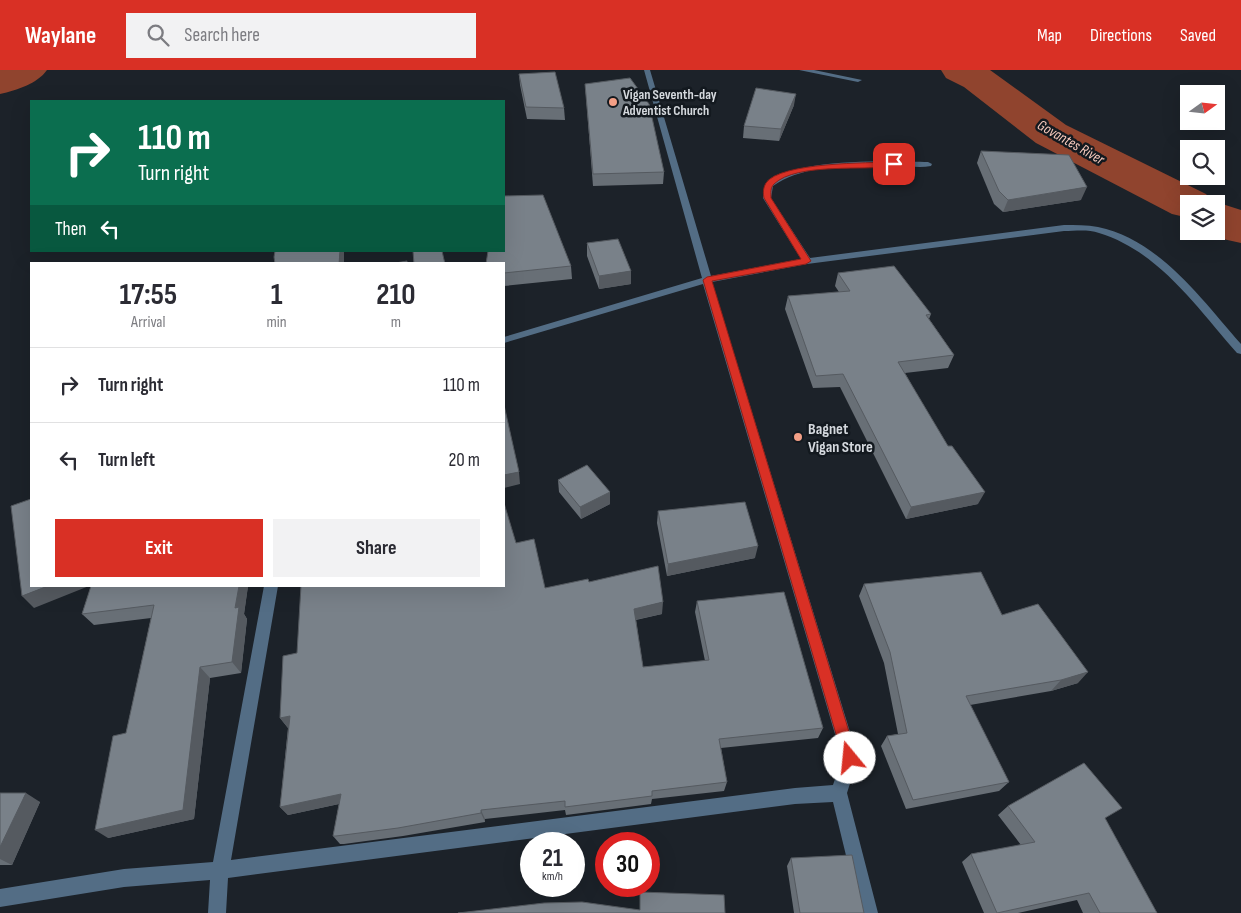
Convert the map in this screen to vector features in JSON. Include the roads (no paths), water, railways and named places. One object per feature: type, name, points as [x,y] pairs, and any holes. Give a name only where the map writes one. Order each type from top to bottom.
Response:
[{"type":"street","points":[[648,70],[707,280],[850,758],[839,793],[869,913]]},
{"type":"street","points":[[802,70],[858,80]]},
{"type":"street","points":[[806,261],[768,198],[767,190],[770,183],[782,176],[808,169],[844,165],[928,164]]},
{"type":"street","points":[[505,340],[707,280],[806,261],[1064,228],[1101,231],[1124,240],[1144,252],[1175,277],[1241,351]]},
{"type":"street","points":[[217,913],[220,870],[271,587]]},
{"type":"street","points":[[0,898],[124,878],[220,870],[795,796],[839,793]]},
{"type":"waterway","points":[[0,82],[28,70]]},
{"type":"waterway","name":"Govantes River","points":[[960,70],[978,79],[1051,134],[1180,199]]},
{"type":"waterway","name":"Govantes River","points":[[1225,221],[1241,228]]},
{"type":"place","name":"Vigan Seventh-day Adventist Church","points":[[613,102]]},
{"type":"place","name":"Bagnet Vigan Store","points":[[798,437]]}]
